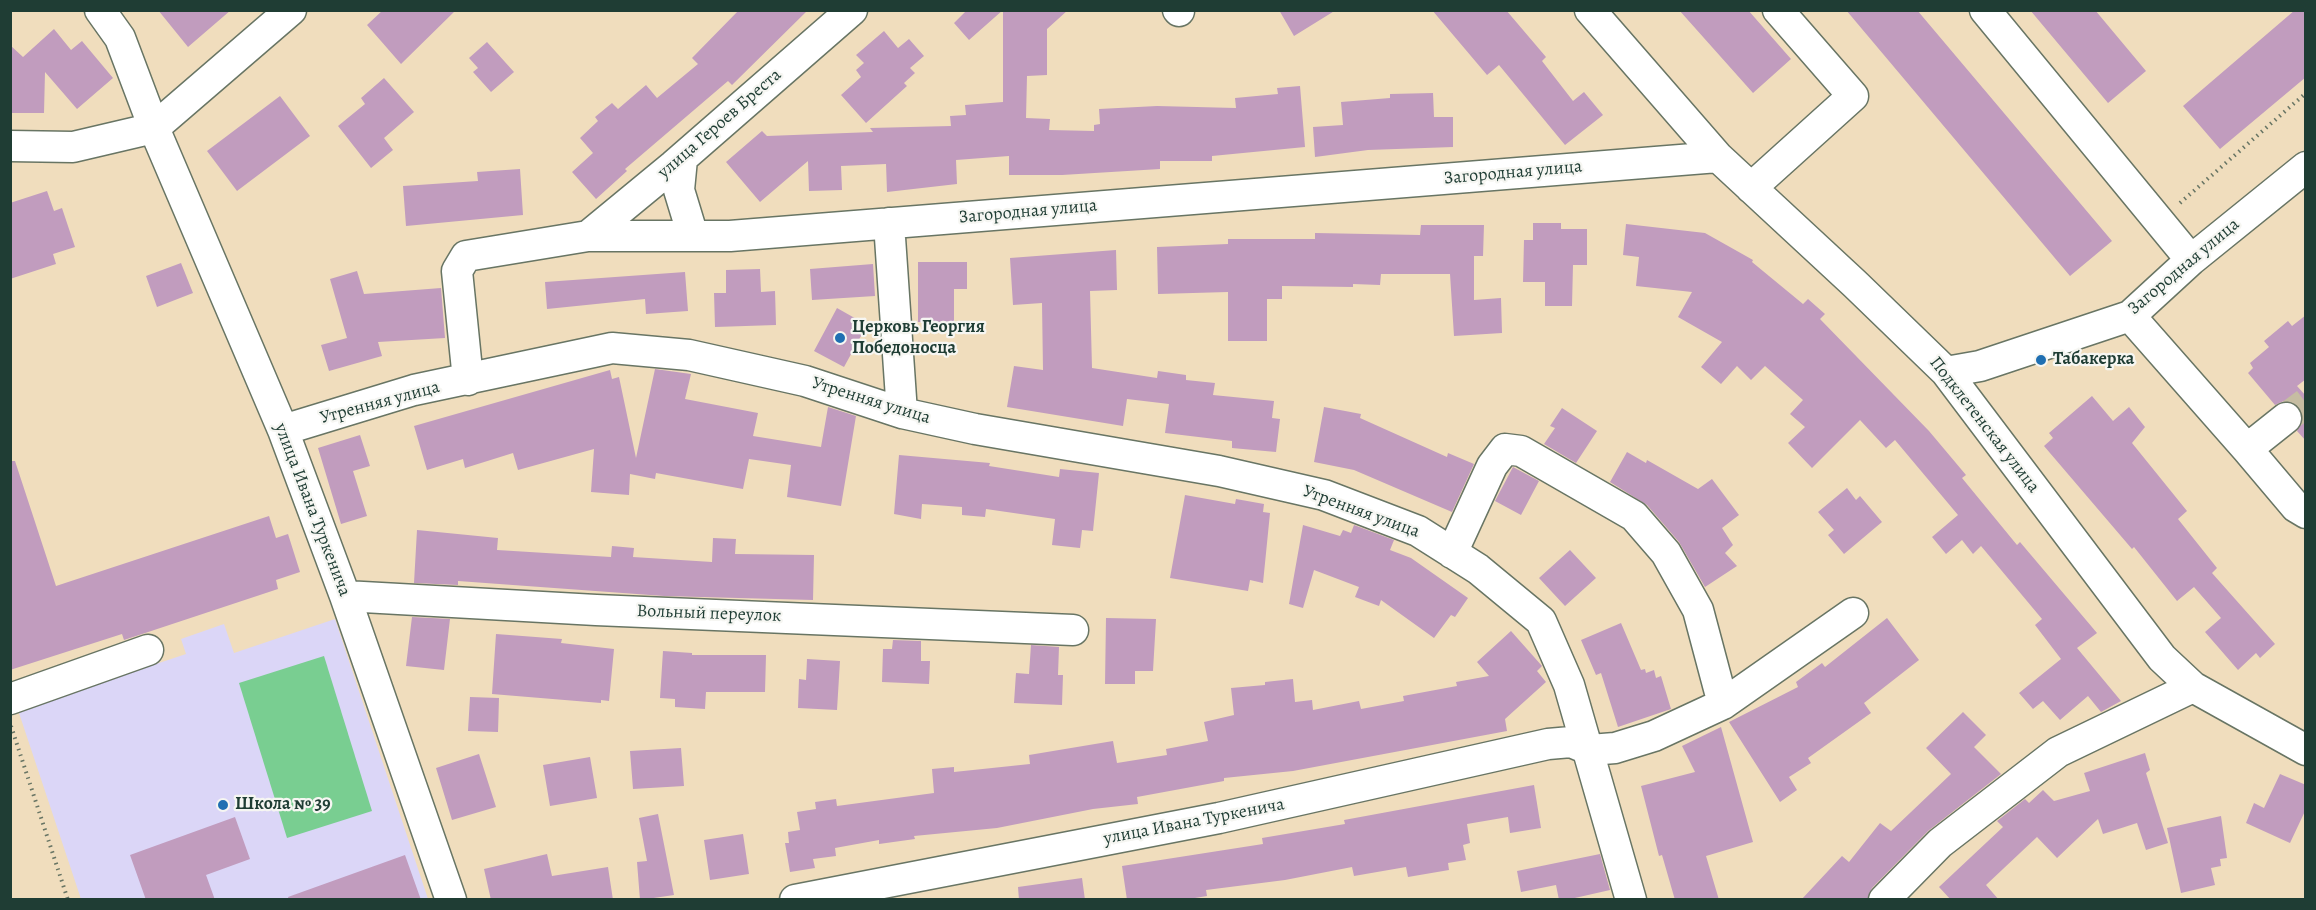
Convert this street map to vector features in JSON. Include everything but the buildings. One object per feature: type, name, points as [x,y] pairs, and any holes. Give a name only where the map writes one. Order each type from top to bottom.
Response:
[{"type":"street","name":"улица Ивана Туркенича","points":[[100,10],[120,38],[154,128],[283,430],[345,596],[451,900]]},
{"type":"street","points":[[10,146],[73,147],[154,128],[291,10]]},
{"type":"street","name":"улица Героев Бреста","points":[[588,236],[682,159],[852,10]]},
{"type":"street","name":"Подклетенская улица","points":[[1590,10],[1718,157],[1946,372],[2162,658],[2193,687],[2306,750]]},
{"type":"street","points":[[1985,10],[2191,260]]},
{"type":"street","points":[[1751,188],[1853,96],[1784,13]]},
{"type":"street","name":"Загородная улица","points":[[468,380],[457,271],[466,256],[588,236],[693,236],[889,223],[1718,157]]},
{"type":"street","points":[[682,159],[679,190],[693,236]]},
{"type":"street","name":"Загородная улица","points":[[1946,372],[1980,366],[2130,316],[2191,260],[2306,166]]},
{"type":"street","points":[[889,223],[902,413]]},
{"type":"street","points":[[2130,316],[2296,507],[2306,513]]},
{"type":"street","name":"Утренняя улица","points":[[283,430],[414,390],[612,348],[689,355],[805,381],[902,413],[975,429],[1219,471],[1324,495],[1418,531],[1478,569],[1541,621],[1569,685],[1590,750],[1628,899]]},
{"type":"street","points":[[2247,449],[2286,418]]},
{"type":"street","points":[[1452,553],[1492,466],[1504,449],[1521,451],[1634,516],[1666,553],[1698,610],[1723,704]]},
{"type":"street","name":"Вольный переулок","points":[[345,596],[596,610],[1073,630]]},
{"type":"street","points":[[1590,750],[1615,748],[1654,736],[1723,704],[1853,613]]},
{"type":"street","points":[[10,699],[148,650]]},
{"type":"street","points":[[1884,900],[1940,843],[2058,752],[2193,687]]},
{"type":"street","name":"улица Ивана Туркенича","points":[[795,900],[1219,818],[1548,744],[1571,742],[1590,750]]},
{"type":"path","points":[[2159,221],[2306,93]]},
{"type":"path","points":[[10,724],[68,900]]},
{"type":"shaded area","name":"Школа № 39","points":[[335,619],[428,899],[81,899],[18,710],[186,654],[181,639],[224,624],[234,653]]},
{"type":"green space","points":[[324,656],[372,811],[287,838],[239,683]]},
{"type":"tunnel","points":[[2286,418],[2306,403]]},
{"type":"place","name":"Церковь Георгия Победоносца","points":[[840,338]]},
{"type":"place","name":"Табакерка","points":[[2041,360]]},
{"type":"place","name":"Школа № 39","points":[[223,805]]}]
